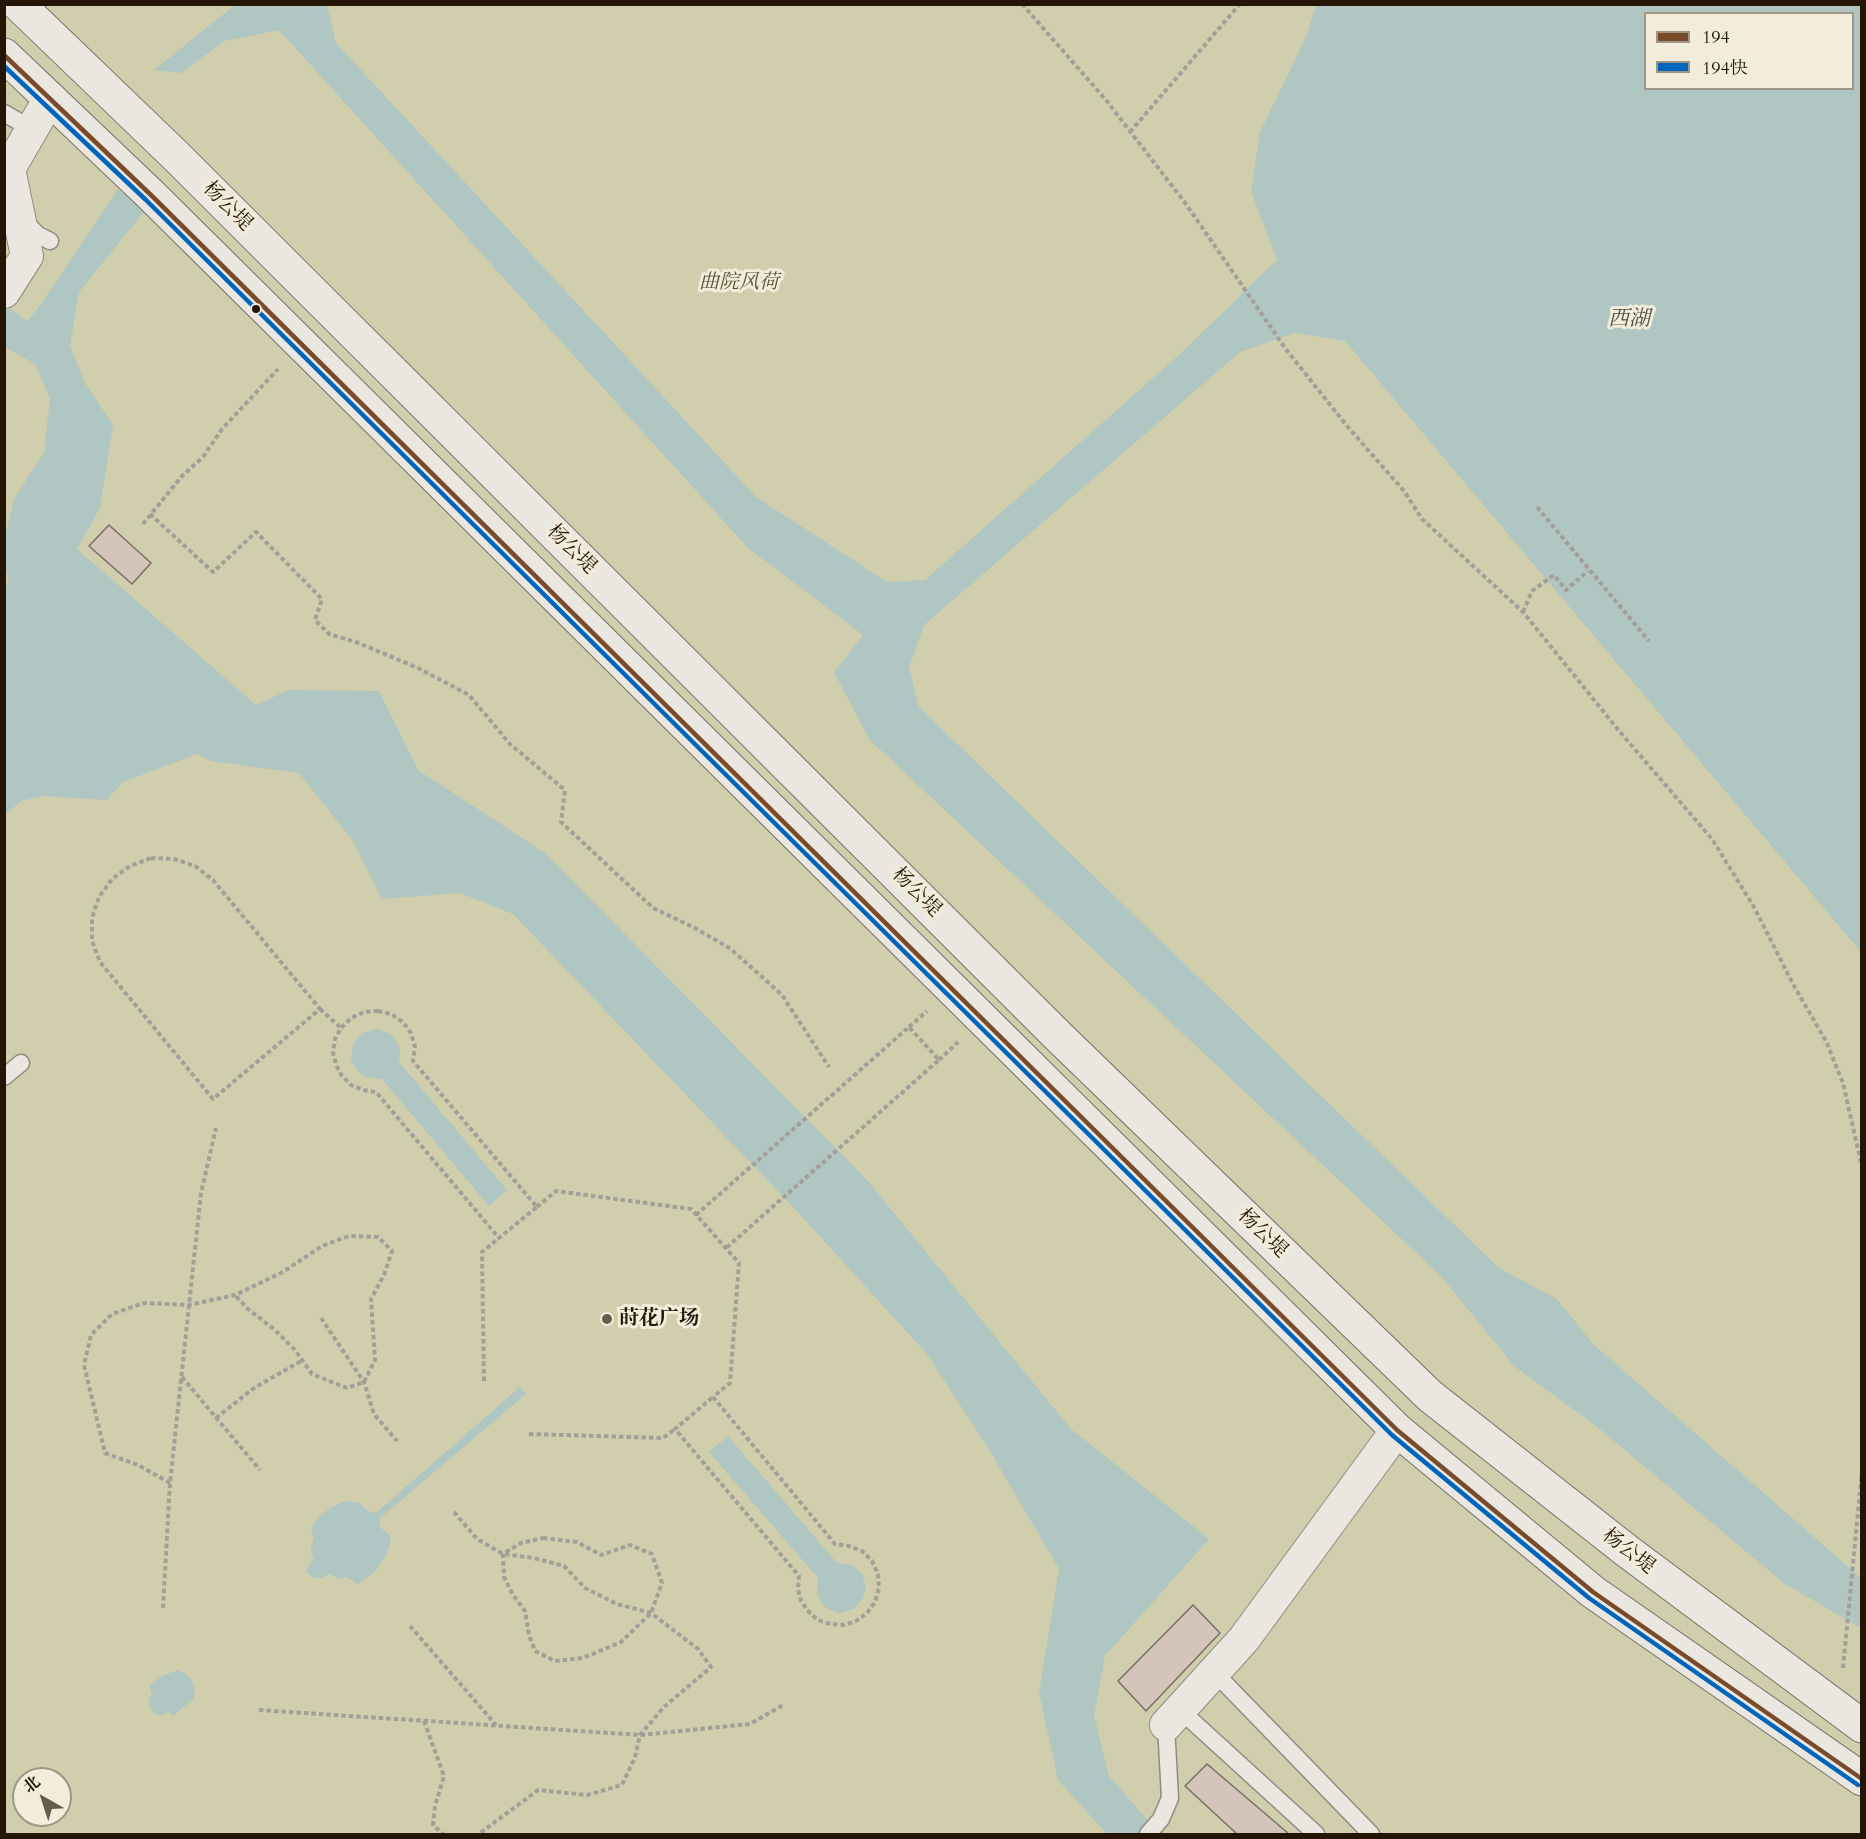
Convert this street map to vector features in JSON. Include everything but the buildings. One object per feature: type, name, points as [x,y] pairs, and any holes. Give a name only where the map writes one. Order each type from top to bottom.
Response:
[{"type":"main road","name":"杨公堤","points":[[18,4],[177,157],[1057,1035],[1430,1396],[1627,1551],[1850,1718]]},
{"type":"main road","points":[[4,55],[301,344],[1397,1430],[1593,1592],[1862,1779]]},
{"type":"street","points":[[4,292],[27,256],[7,168],[50,98]]},
{"type":"street","points":[[1172,1717],[1244,1639],[1397,1430]]},
{"type":"lane","points":[[4,113],[32,129]]},
{"type":"lane","points":[[17,214],[38,235],[50,241]]},
{"type":"lane","points":[[4,1077],[21,1063]]},
{"type":"lane","points":[[1214,1672],[1371,1834]]},
{"type":"lane","points":[[1148,1834],[1161,1819],[1170,1798],[1172,1717]]},
{"type":"lane","points":[[1172,1717],[1316,1834]]},
{"type":"path","points":[[1022,4],[1106,100],[1186,204],[1285,348],[1347,426],[1404,491],[1422,519],[1523,612],[1620,732],[1712,839],[1754,907],[1794,986],[1826,1041],[1843,1083],[1862,1167]]},
{"type":"path","points":[[1130,132],[1240,4]]},
{"type":"path","points":[[142,524],[182,476],[203,457],[222,429],[301,344]]},
{"type":"path","points":[[1537,507],[1588,571],[1649,641]]},
{"type":"path","points":[[150,514],[213,572],[256,532],[322,599],[315,620],[329,634],[356,642],[418,668],[470,695],[510,744],[565,790],[561,822],[654,908],[731,949],[782,995],[829,1067]]},
{"type":"path","points":[[1523,612],[1532,591],[1554,575],[1566,590],[1588,571]]},
{"type":"path","points":[[320,1009],[213,1099],[100,962],[92,941],[92,918],[99,897],[112,879],[130,866],[151,858],[174,859],[195,866],[213,880],[320,1009],[341,1028]]},
{"type":"path","points":[[499,1238],[376,1092],[357,1088],[342,1076],[333,1052],[335,1039],[341,1028],[351,1018],[364,1012],[378,1011],[391,1014],[403,1022],[411,1034],[415,1047],[413,1061],[537,1207]]},
{"type":"path","points":[[696,1215],[909,1027],[939,1060],[725,1249]]},
{"type":"path","points":[[163,1608],[170,1483],[201,1193],[216,1128]]},
{"type":"path","points":[[484,1382],[482,1252],[556,1191],[691,1209],[738,1263],[730,1383],[675,1429],[663,1438],[529,1434]]},
{"type":"path","points":[[170,1483],[138,1465],[105,1453],[84,1365],[91,1335],[112,1314],[144,1303],[189,1305],[235,1295],[282,1272],[321,1246],[349,1236],[378,1237],[392,1251],[384,1275],[371,1299],[375,1360],[364,1382],[347,1388],[312,1374],[303,1360],[275,1330],[248,1309],[235,1295]]},
{"type":"path","points":[[321,1318],[364,1382],[374,1414],[397,1441]]},
{"type":"path","points":[[216,1418],[254,1388],[303,1360]]},
{"type":"path","points":[[181,1376],[260,1470]]},
{"type":"path","points":[[675,1429],[799,1576],[798,1589],[801,1601],[809,1612],[818,1620],[844,1625],[856,1621],[867,1613],[875,1602],[879,1588],[878,1574],[872,1561],[862,1551],[835,1544],[713,1397]]},
{"type":"path","points":[[1850,1718],[1862,1472]]},
{"type":"path","points":[[454,1512],[477,1539],[503,1554],[534,1558],[564,1566],[585,1587],[617,1604],[651,1613],[698,1648],[711,1667],[664,1707],[640,1735],[635,1757],[622,1785],[587,1795],[538,1790],[479,1834]]},
{"type":"path","points":[[543,1538],[577,1542],[601,1555],[630,1545],[652,1554],[662,1583],[651,1613],[621,1642],[584,1658],[555,1661],[535,1651],[525,1611],[513,1595],[504,1577],[503,1554],[521,1543],[543,1538]]},
{"type":"path","points":[[410,1626],[496,1725]]},
{"type":"path","points":[[259,1710],[640,1735],[750,1724],[783,1705]]},
{"type":"path","points":[[424,1721],[444,1776],[435,1806],[433,1825],[443,1834]]},
{"type":"green space","name":"曲院风荷","points":[[5,5],[1861,5],[1861,1834],[5,1834]]},
{"type":"water","name":"西湖","points":[[235,5],[327,5],[336,43],[756,497],[887,582],[925,580],[1180,354],[1277,260],[1251,191],[1260,132],[1307,35],[1316,5],[1861,5],[1861,952],[1345,341],[1295,333],[1240,352],[924,625],[909,668],[919,707],[1499,1268],[1557,1299],[1593,1344],[1861,1578],[1861,1628],[1785,1584],[1596,1426],[1514,1366],[1441,1276],[869,739],[834,672],[863,635],[748,548],[279,30],[225,41],[181,73],[154,70]]},
{"type":"water","points":[[118,189],[144,212],[79,292],[70,346],[85,383],[113,425],[100,508],[77,549],[256,705],[289,690],[379,691],[418,770],[545,853],[867,1180],[1071,1429],[1209,1539],[1105,1656],[1094,1715],[1109,1776],[1160,1834],[1107,1834],[1058,1780],[1039,1693],[1059,1569],[990,1451],[927,1354],[793,1207],[513,914],[460,893],[382,899],[353,841],[299,773],[211,761],[197,754],[123,782],[107,800],[43,796],[21,801],[5,815],[4,588],[9,582],[5,565],[5,537],[14,499],[44,452],[50,399],[35,364],[5,347],[5,305],[28,321]]},
{"type":"water","points":[[376,1029],[394,1037],[400,1049],[399,1062],[507,1190],[489,1206],[382,1079],[365,1077],[356,1069],[351,1059],[353,1044],[362,1033]]},
{"type":"water","points":[[520,1387],[526,1394],[379,1519],[381,1528],[389,1535],[391,1542],[377,1569],[366,1579],[357,1584],[346,1577],[340,1579],[329,1574],[322,1578],[314,1578],[306,1571],[314,1558],[311,1553],[314,1539],[311,1528],[318,1518],[330,1508],[345,1501],[360,1503],[368,1511],[376,1513]]},
{"type":"water","points":[[728,1436],[837,1563],[850,1564],[861,1572],[866,1586],[863,1598],[854,1609],[840,1613],[823,1605],[817,1594],[818,1578],[709,1452]]},
{"type":"water","points":[[178,1670],[192,1681],[195,1691],[193,1699],[173,1716],[168,1712],[163,1715],[155,1714],[149,1706],[148,1700],[152,1694],[149,1686],[162,1676]]},
{"type":"transit line","name":"194","points":[[4,55],[151,195],[1397,1430],[1593,1592],[1862,1779]]},
{"type":"transit line","name":"194快","points":[[4,66],[146,200],[1392,1435],[1589,1598],[1858,1785]]},
{"type":"place","name":"莳花广场","points":[[607,1319]]}]
